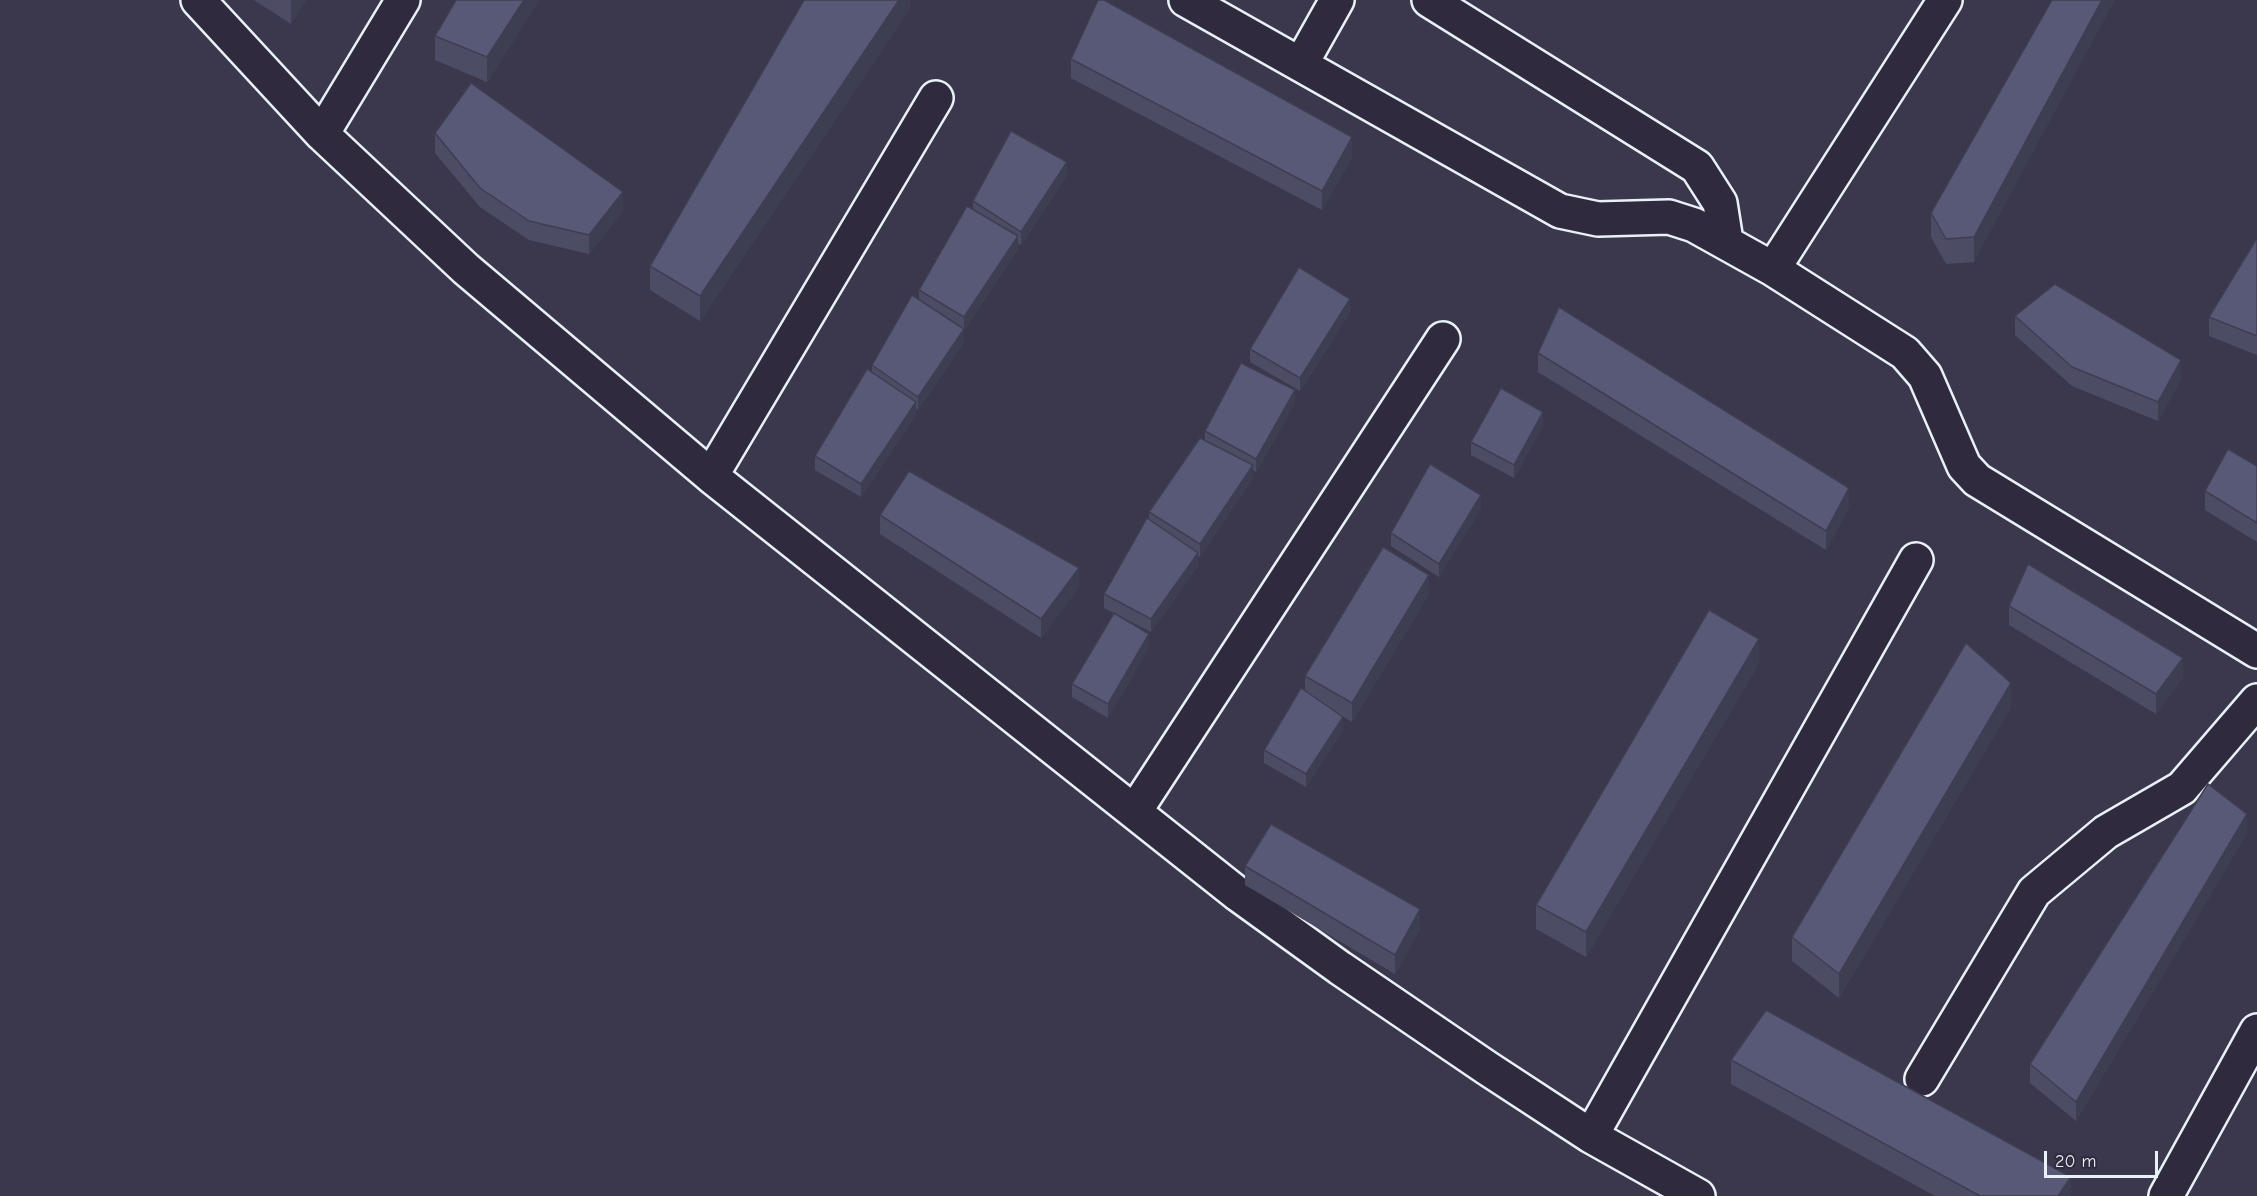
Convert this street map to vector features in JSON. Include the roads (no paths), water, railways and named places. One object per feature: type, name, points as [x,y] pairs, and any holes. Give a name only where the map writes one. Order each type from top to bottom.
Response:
[{"type":"street","points":[[198,0],[322,134],[466,269],[711,476],[1239,895],[1340,968],[1591,1136],[1698,1196]]},
{"type":"street","points":[[322,134],[404,0]]},
{"type":"street","points":[[1186,0],[1560,211],[1598,219],[1669,217],[1694,225],[1773,269],[1905,353],[1924,376],[1964,466],[1977,480],[2257,651]]},
{"type":"street","points":[[1301,64],[1337,0]]},
{"type":"street","points":[[1429,0],[1697,167],[1720,203],[1726,241]]},
{"type":"street","points":[[1773,269],[1945,0]]},
{"type":"street","points":[[711,476],[936,98]]},
{"type":"street","points":[[1135,811],[1443,339]]},
{"type":"street","points":[[1591,1136],[1916,560]]},
{"type":"street","points":[[1922,1080],[2034,892],[2106,832],[2182,788],[2257,701]]},
{"type":"street","points":[[2166,1196],[2257,1031]]}]
